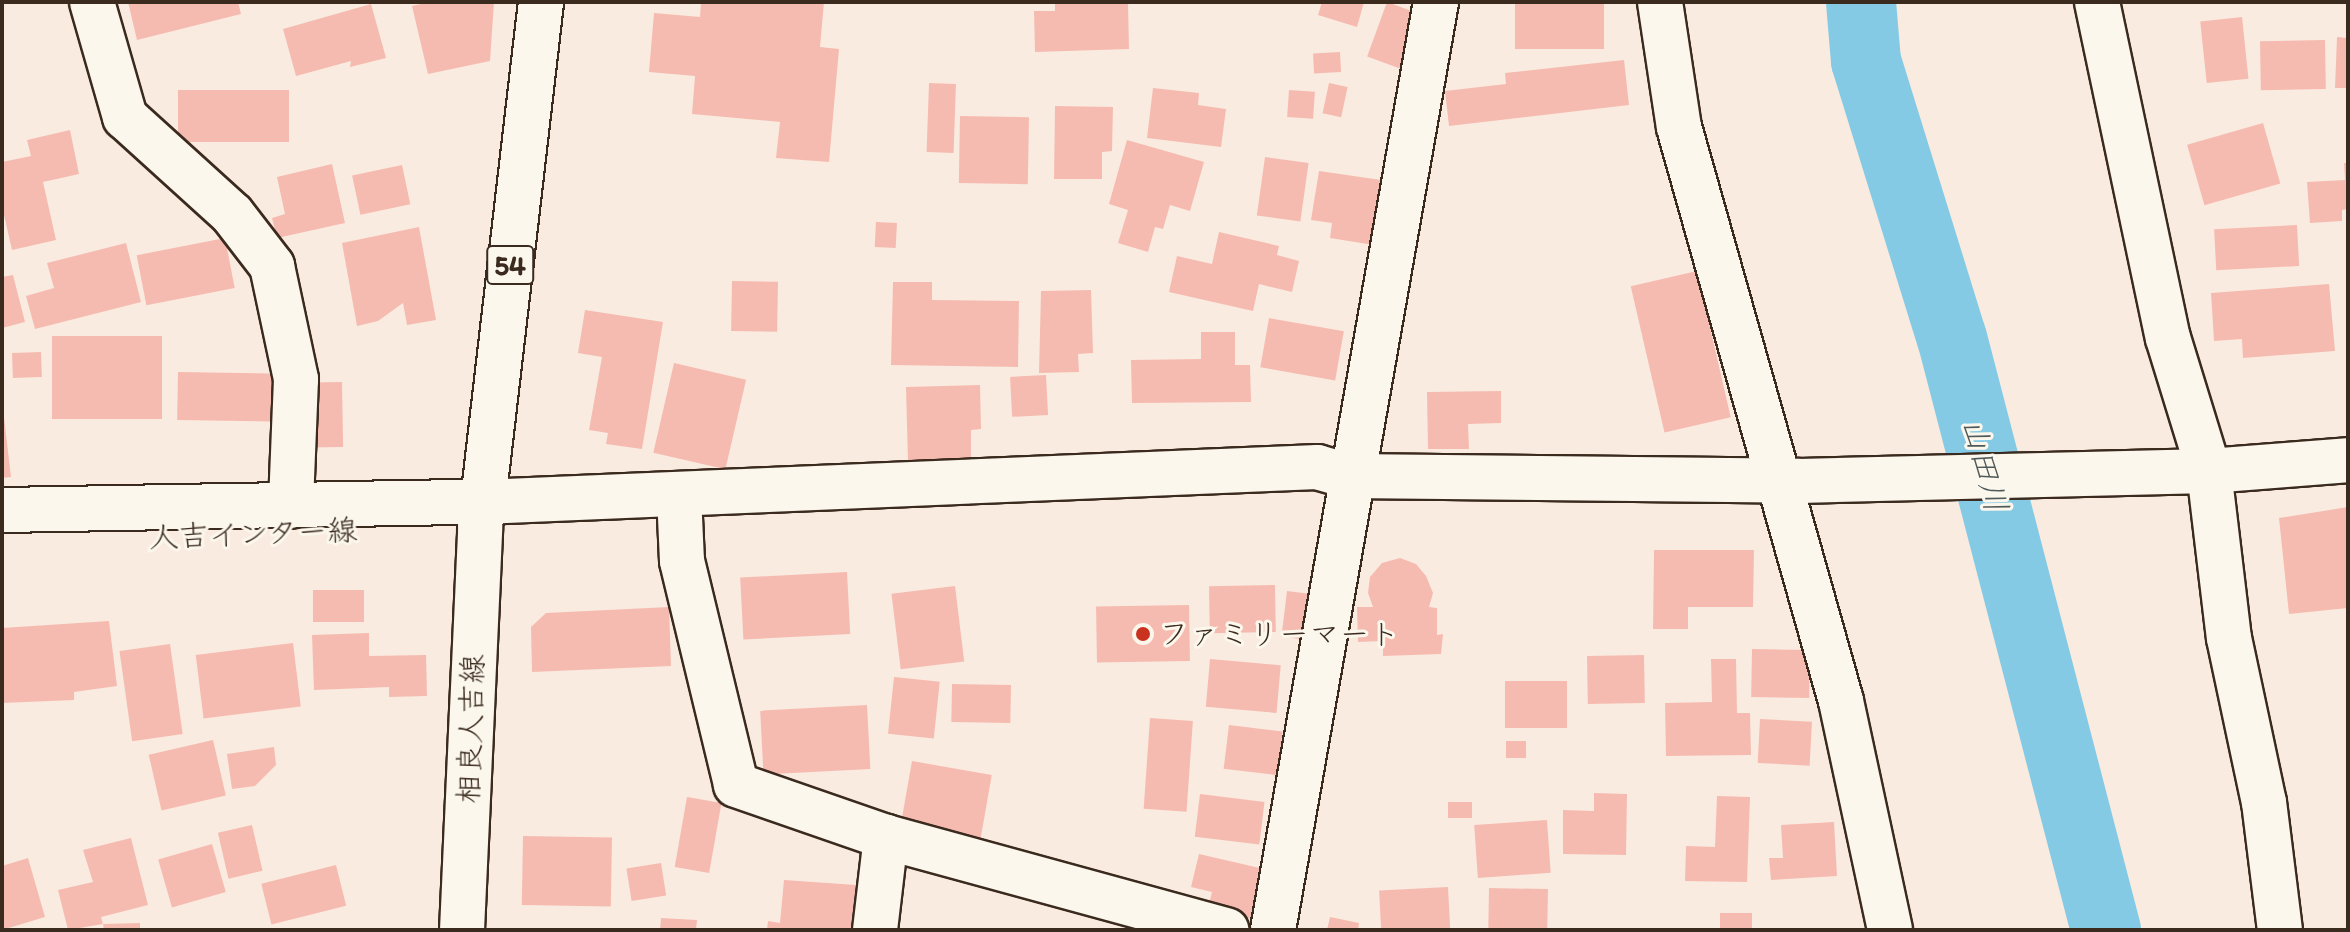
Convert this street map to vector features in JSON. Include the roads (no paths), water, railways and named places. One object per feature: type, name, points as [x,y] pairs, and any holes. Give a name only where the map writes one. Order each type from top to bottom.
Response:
[{"type":"street","points":[[92,2],[125,117],[232,214],[272,266],[296,379],[291,506]]},
{"type":"street","name":"54","points":[[481,515],[541,2]]},
{"type":"street","points":[[1273,930],[1349,476],[1436,2]]},
{"type":"street","points":[[1660,2],[1679,127],[1787,481],[1841,701],[1890,930]]},
{"type":"street","points":[[2097,2],[2168,338],[2192,471],[2264,802],[2280,930]]},
{"type":"street","points":[[481,515],[1317,467],[1349,476],[1787,481],[2192,471],[2348,460]]},
{"type":"street","points":[[481,515],[680,517],[1314,490],[1349,476]]},
{"type":"street","name":"人吉インター線","points":[[2,510],[291,506],[481,515]]},
{"type":"street","name":"人吉インター線","points":[[2,540],[481,515]]},
{"type":"street","name":"相良人吉線","points":[[462,930],[481,515]]},
{"type":"street","points":[[680,517],[682,561],[736,785],[886,837],[1227,930]]},
{"type":"street","points":[[875,930],[886,837]]},
{"type":"waterway","name":"山田川","points":[[1861,2],[1866,61],[1952,338],[2106,930]]},
{"type":"place","name":"ファミリーマート","points":[[1143,634]]}]
